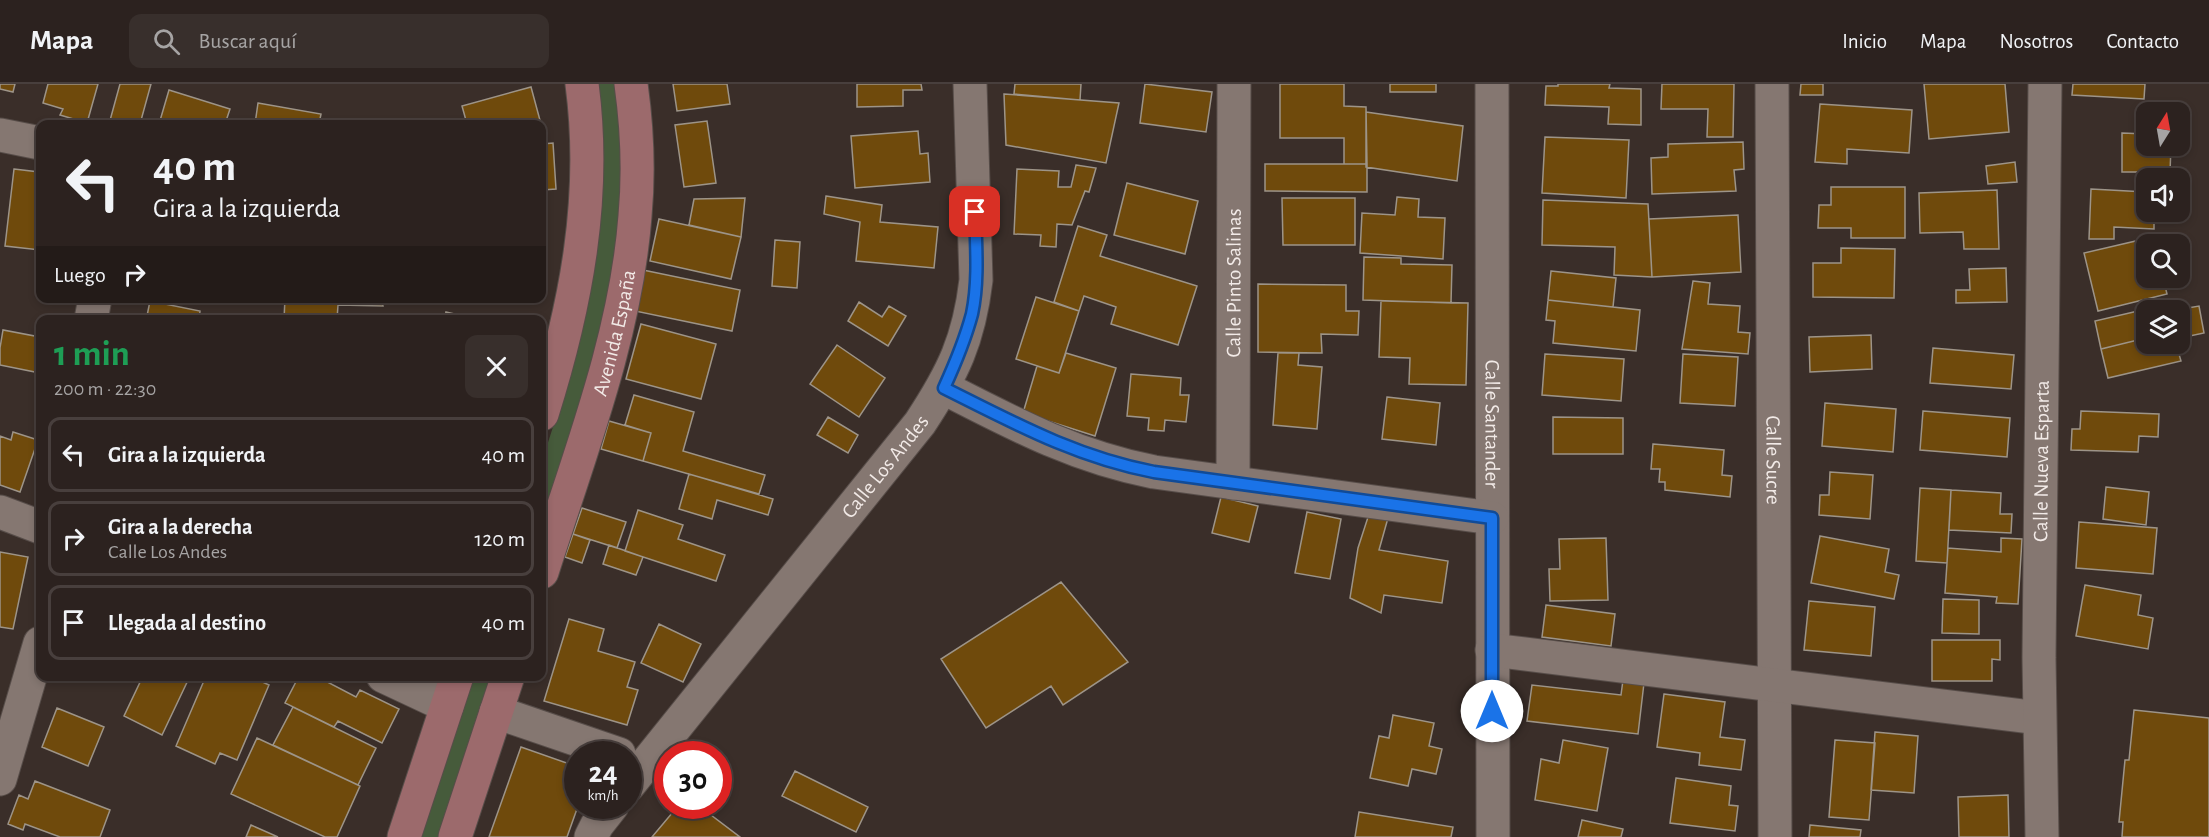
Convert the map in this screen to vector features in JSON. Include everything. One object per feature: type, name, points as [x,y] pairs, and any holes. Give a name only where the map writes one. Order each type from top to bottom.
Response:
[{"type":"main road","points":[[546,399],[569,316],[586,212],[588,168],[582,84]]},
{"type":"main road","name":"Avenida España","points":[[546,560],[596,405],[617,327],[627,274],[635,217],[636,178],[631,84]]},
{"type":"main road","points":[[455,837],[506,681]]},
{"type":"main road","points":[[404,837],[452,691]]},
{"type":"street","name":"Calle Los Andes","points":[[642,752],[913,433],[944,388],[961,351],[972,312],[976,280],[969,84]]},
{"type":"street","name":"Calle Pinto Salinas","points":[[1233,483],[1234,84]]},
{"type":"street","name":"Calle Santander","points":[[1491,84],[1493,837]]},
{"type":"street","name":"Calle Sucre","points":[[1772,84],[1775,837]]},
{"type":"street","name":"Calle Nueva Esparta","points":[[2042,837],[2039,718],[2045,84]]},
{"type":"street","points":[[0,135],[36,142]]},
{"type":"street","points":[[944,388],[1028,430],[1116,465],[1492,518]]},
{"type":"street","points":[[0,512],[36,526]]},
{"type":"street","points":[[1492,650],[2039,718]]},
{"type":"street","points":[[0,779],[36,657]]},
{"type":"street","points":[[406,681],[452,691]]},
{"type":"street","points":[[496,712],[570,741]]},
{"type":"street","points":[[591,837],[602,819]]},
{"type":"green space","points":[[597,84],[617,84],[621,134],[622,200],[616,256],[590,372],[546,512],[546,449],[563,396]]},
{"type":"green space","points":[[471,681],[491,681],[440,837],[419,837]]},
{"type":"building","points":[[0,84],[15,84],[13,92],[0,89]]},
{"type":"building","points":[[48,84],[98,84],[88,120],[77,120],[60,115],[63,109],[43,103]]},
{"type":"building","points":[[120,84],[151,84],[141,120],[110,120]]},
{"type":"building","points":[[673,84],[727,84],[730,104],[677,111]]},
{"type":"building","points":[[857,84],[921,84],[922,90],[903,90],[903,106],[857,107]]},
{"type":"building","points":[[1015,84],[1081,84],[1080,100],[1014,94]]},
{"type":"building","points":[[1145,84],[1212,92],[1206,132],[1140,123]]},
{"type":"building","points":[[1280,84],[1344,84],[1344,106],[1366,107],[1367,164],[1344,164],[1344,138],[1280,138]]},
{"type":"building","points":[[1390,84],[1436,84],[1436,92],[1390,92]]},
{"type":"building","points":[[1558,84],[1610,84],[1609,88],[1641,89],[1641,125],[1608,124],[1609,107],[1545,105],[1546,86],[1558,86]]},
{"type":"building","points":[[1662,84],[1734,84],[1733,137],[1707,137],[1708,109],[1661,109]]},
{"type":"building","points":[[1801,84],[1823,84],[1823,95],[1800,95]]},
{"type":"building","points":[[1924,84],[2005,84],[2009,132],[1929,139]]},
{"type":"building","points":[[2073,84],[2145,84],[2144,99],[2072,95]]},
{"type":"building","points":[[531,87],[540,120],[466,120],[462,106]]},
{"type":"building","points":[[169,90],[230,109],[226,120],[160,120]]},
{"type":"building","points":[[1004,94],[1119,103],[1106,163],[1006,145]]},
{"type":"building","points":[[258,103],[321,114],[320,120],[256,120]]},
{"type":"building","points":[[1820,104],[1912,110],[1909,153],[1847,149],[1847,164],[1815,162]]},
{"type":"building","points":[[1366,112],[1463,126],[1457,181],[1366,167]]},
{"type":"building","points":[[707,121],[716,183],[684,187],[675,125]]},
{"type":"building","points":[[918,131],[920,154],[928,153],[930,182],[855,188],[851,136]]},
{"type":"building","points":[[2122,133],[2136,134],[2136,156],[2171,156],[2170,168],[2136,168],[2136,172],[2122,172]]},
{"type":"building","points":[[1545,137],[1629,140],[1626,198],[1542,193]]},
{"type":"building","points":[[1743,142],[1744,169],[1734,170],[1736,191],[1652,194],[1651,158],[1668,157],[1668,144]]},
{"type":"building","points":[[553,143],[556,189],[546,190],[546,144]]},
{"type":"building","points":[[2015,162],[2017,182],[1988,184],[1986,166]]},
{"type":"building","points":[[1265,164],[1367,164],[1367,192],[1265,191]]},
{"type":"building","points":[[1076,165],[1096,168],[1089,192],[1085,191],[1072,225],[1057,224],[1056,247],[1040,246],[1041,235],[1014,234],[1017,169],[1059,171],[1058,187],[1071,187]]},
{"type":"building","points":[[14,169],[36,172],[36,250],[5,246]]},
{"type":"building","points":[[1127,183],[1198,201],[1185,254],[1114,235]]},
{"type":"building","points":[[1831,187],[1905,187],[1905,238],[1851,238],[1851,228],[1818,228],[1819,205],[1831,205]]},
{"type":"building","points":[[2091,189],[2136,191],[2136,222],[2154,222],[2154,229],[2114,227],[2114,239],[2089,239]]},
{"type":"building","points":[[1997,190],[1999,249],[1964,249],[1963,232],[1920,233],[1919,193]]},
{"type":"building","points":[[826,196],[882,205],[880,222],[938,227],[934,268],[856,261],[860,222],[824,214]]},
{"type":"building","points":[[1397,197],[1419,199],[1418,217],[1445,218],[1443,259],[1360,253],[1362,213],[1395,215]]},
{"type":"building","points":[[745,198],[741,237],[689,225],[694,199]]},
{"type":"building","points":[[1282,198],[1355,198],[1355,245],[1283,245]]},
{"type":"building","points":[[1543,200],[1648,204],[1652,277],[1614,275],[1615,247],[1542,245]]},
{"type":"building","points":[[1738,215],[1741,272],[1652,277],[1649,219]]},
{"type":"building","points":[[659,219],[741,237],[731,279],[650,261]]},
{"type":"building","points":[[1078,226],[1107,235],[1100,256],[1197,286],[1178,345],[1111,324],[1116,307],[1084,296],[1079,311],[1054,302]]},
{"type":"building","points":[[775,240],[800,242],[797,288],[772,286]]},
{"type":"building","points":[[2136,241],[2136,288],[2166,288],[2167,294],[2098,311],[2084,253]]},
{"type":"building","points":[[1841,248],[1895,249],[1894,298],[1813,297],[1813,263],[1841,263]]},
{"type":"building","points":[[1364,257],[1401,258],[1401,264],[1452,265],[1451,303],[1363,300]]},
{"type":"building","points":[[2006,268],[2007,302],[1956,303],[1956,290],[1970,290],[1969,269]]},
{"type":"building","points":[[643,270],[740,290],[732,331],[635,311]]},
{"type":"building","points":[[1551,271],[1616,278],[1613,307],[1548,300]]},
{"type":"building","points":[[1693,281],[1710,283],[1708,304],[1740,306],[1738,332],[1750,333],[1748,354],[1682,349]]},
{"type":"building","points":[[1258,284],[1346,285],[1346,311],[1359,311],[1358,335],[1321,334],[1322,353],[1258,352]]},
{"type":"building","points":[[1036,297],[1079,311],[1059,373],[1016,359]]},
{"type":"building","points":[[1548,300],[1640,310],[1636,351],[1553,343],[1555,321],[1546,320]]},
{"type":"building","points":[[1381,301],[1468,303],[1466,385],[1409,384],[1410,358],[1379,357]]},
{"type":"building","points":[[859,302],[882,317],[889,306],[906,316],[888,346],[848,321]]},
{"type":"building","points":[[150,303],[200,311],[200,315],[147,315]]},
{"type":"building","points":[[285,303],[382,303],[383,306],[338,305],[337,315],[284,315]]},
{"type":"building","points":[[2199,306],[2204,333],[2190,336],[2190,308]]},
{"type":"building","points":[[2136,311],[2136,340],[2101,349],[2095,321]]},
{"type":"building","points":[[641,324],[716,344],[701,399],[626,379]]},
{"type":"building","points":[[3,330],[35,336],[36,330],[36,372],[0,365]]},
{"type":"building","points":[[1871,335],[1872,369],[1810,372],[1809,337]]},
{"type":"building","points":[[2136,340],[2136,354],[2179,354],[2181,361],[2108,378],[2101,349]]},
{"type":"building","points":[[837,345],[885,378],[859,417],[810,384]]},
{"type":"building","points":[[1933,348],[2014,355],[2011,389],[1930,383]]},
{"type":"building","points":[[1066,353],[1116,368],[1095,436],[1023,413],[1037,366],[1059,373]]},
{"type":"building","points":[[1278,353],[1299,353],[1298,365],[1322,367],[1317,429],[1273,425]]},
{"type":"building","points":[[1545,354],[1624,359],[1621,401],[1542,395]]},
{"type":"building","points":[[1683,354],[1738,357],[1735,406],[1680,403]]},
{"type":"building","points":[[1131,374],[1181,378],[1180,395],[1189,395],[1186,422],[1165,420],[1164,431],[1148,430],[1149,418],[1127,416]]},
{"type":"building","points":[[634,395],[694,412],[683,451],[765,475],[759,494],[643,461],[651,433],[625,425]]},
{"type":"building","points":[[1387,397],[1440,403],[1436,445],[1382,439]]},
{"type":"building","points":[[1825,403],[1896,409],[1893,452],[1822,446]]},
{"type":"building","points":[[1923,411],[2010,418],[2007,457],[1920,450]]},
{"type":"building","points":[[2081,411],[2159,414],[2158,437],[2139,436],[2138,452],[2071,450],[2072,429],[2080,429]]},
{"type":"building","points":[[828,417],[858,435],[848,453],[817,435]]},
{"type":"building","points":[[1553,417],[1623,418],[1623,454],[1553,454]]},
{"type":"building","points":[[609,421],[651,433],[643,461],[601,449]]},
{"type":"building","points":[[13,432],[36,439],[36,446],[20,492],[0,485],[0,436],[11,440]]},
{"type":"building","points":[[1653,444],[1724,450],[1722,475],[1732,476],[1730,497],[1665,490],[1665,482],[1659,482],[1660,469],[1651,469]]},
{"type":"building","points":[[1830,472],[1873,475],[1870,519],[1819,515],[1820,495],[1829,495]]},
{"type":"building","points":[[689,474],[773,499],[768,515],[717,500],[712,519],[679,509]]},
{"type":"building","points":[[2106,487],[2149,492],[2146,525],[2103,519]]},
{"type":"building","points":[[1920,488],[1951,490],[1947,563],[1916,561]]},
{"type":"building","points":[[1951,490],[2001,493],[2000,514],[2012,514],[2011,533],[1949,530]]},
{"type":"building","points":[[1221,497],[1258,506],[1249,542],[1212,533]]},
{"type":"building","points":[[582,508],[626,522],[617,548],[573,534]]},
{"type":"building","points":[[638,510],[683,525],[678,539],[725,555],[716,581],[625,551]]},
{"type":"building","points":[[1307,512],[1341,519],[1330,579],[1295,573]]},
{"type":"building","points":[[1369,514],[1388,518],[1379,550],[1448,561],[1442,603],[1384,595],[1381,613],[1350,598],[1358,548]]},
{"type":"building","points":[[2079,522],[2157,528],[2153,574],[2076,568]]},
{"type":"building","points":[[573,534],[590,540],[582,563],[565,557]]},
{"type":"building","points":[[1820,536],[1889,549],[1885,572],[1899,575],[1894,599],[1811,583]]},
{"type":"building","points":[[1606,538],[1608,600],[1550,601],[1549,569],[1560,569],[1559,539]]},
{"type":"building","points":[[2001,538],[2022,539],[2018,604],[1996,603],[1997,597],[1945,593],[1948,548],[2001,552]]},
{"type":"building","points":[[609,545],[643,557],[636,575],[603,564]]},
{"type":"building","points":[[0,552],[28,557],[13,629],[0,627]]},
{"type":"building","points":[[1061,582],[1128,662],[1063,705],[1051,686],[986,728],[941,659]]},
{"type":"building","points":[[2085,585],[2141,595],[2138,615],[2153,618],[2148,649],[2076,636]]},
{"type":"building","points":[[1943,599],[1979,600],[1979,634],[1942,633]]},
{"type":"building","points":[[1809,601],[1875,607],[1871,656],[1804,650]]},
{"type":"building","points":[[1546,605],[1615,614],[1611,646],[1542,637]]},
{"type":"building","points":[[569,619],[604,629],[598,651],[635,662],[627,687],[638,690],[627,725],[544,701]]},
{"type":"building","points":[[659,624],[701,644],[683,682],[641,663]]},
{"type":"building","points":[[1932,640],[2000,640],[2000,660],[1992,659],[1992,681],[1932,681]]},
{"type":"building","points":[[1623,680],[1644,683],[1638,734],[1527,721],[1532,685],[1621,695]]},
{"type":"building","points":[[141,681],[188,681],[162,735],[124,716]]},
{"type":"building","points":[[204,681],[260,681],[269,685],[237,760],[220,753],[215,764],[176,746]]},
{"type":"building","points":[[296,681],[326,681],[356,697],[360,690],[399,709],[382,743],[338,721],[334,727],[285,703]]},
{"type":"building","points":[[1664,694],[1725,702],[1720,737],[1745,740],[1741,770],[1699,765],[1700,753],[1657,747]]},
{"type":"building","points":[[293,707],[376,748],[358,785],[273,745]]},
{"type":"building","points":[[57,708],[104,727],[88,766],[42,747]]},
{"type":"building","points":[[2134,710],[2209,718],[2209,837],[2122,837],[2123,822],[2119,822],[2125,760],[2129,760]]},
{"type":"building","points":[[1393,715],[1434,723],[1429,746],[1442,749],[1436,774],[1412,769],[1408,786],[1370,778],[1379,736],[1389,738]]},
{"type":"building","points":[[1875,732],[1918,736],[1914,793],[1871,790]]},
{"type":"building","points":[[257,738],[360,786],[337,837],[325,837],[231,794]]},
{"type":"building","points":[[1563,740],[1608,748],[1597,811],[1535,800],[1541,759],[1559,763]]},
{"type":"building","points":[[1835,740],[1875,743],[1869,820],[1829,817]]},
{"type":"building","points":[[521,747],[564,762],[564,819],[573,819],[567,837],[489,837]]},
{"type":"building","points":[[795,771],[868,807],[856,832],[782,796]]},
{"type":"building","points":[[1676,778],[1731,786],[1729,805],[1738,806],[1735,831],[1670,823]]},
{"type":"building","points":[[35,781],[110,810],[100,837],[60,837],[25,824],[23,830],[8,824],[19,795],[28,799]]},
{"type":"building","points":[[2008,795],[2009,837],[1959,837],[1958,797]]},
{"type":"building","points":[[1359,812],[1453,827],[1451,837],[1355,837]]},
{"type":"building","points":[[667,819],[716,819],[740,837],[652,837]]},
{"type":"building","points":[[1582,820],[1623,829],[1621,837],[1578,837]]},
{"type":"building","points":[[251,825],[278,837],[246,837]]},
{"type":"building","points":[[1810,825],[1861,830],[1860,837],[1809,837]]},
{"type":"route","points":[[975,212],[976,280],[972,312],[961,351],[944,388],[1028,430],[1116,465],[1492,518],[1492,711]]}]
